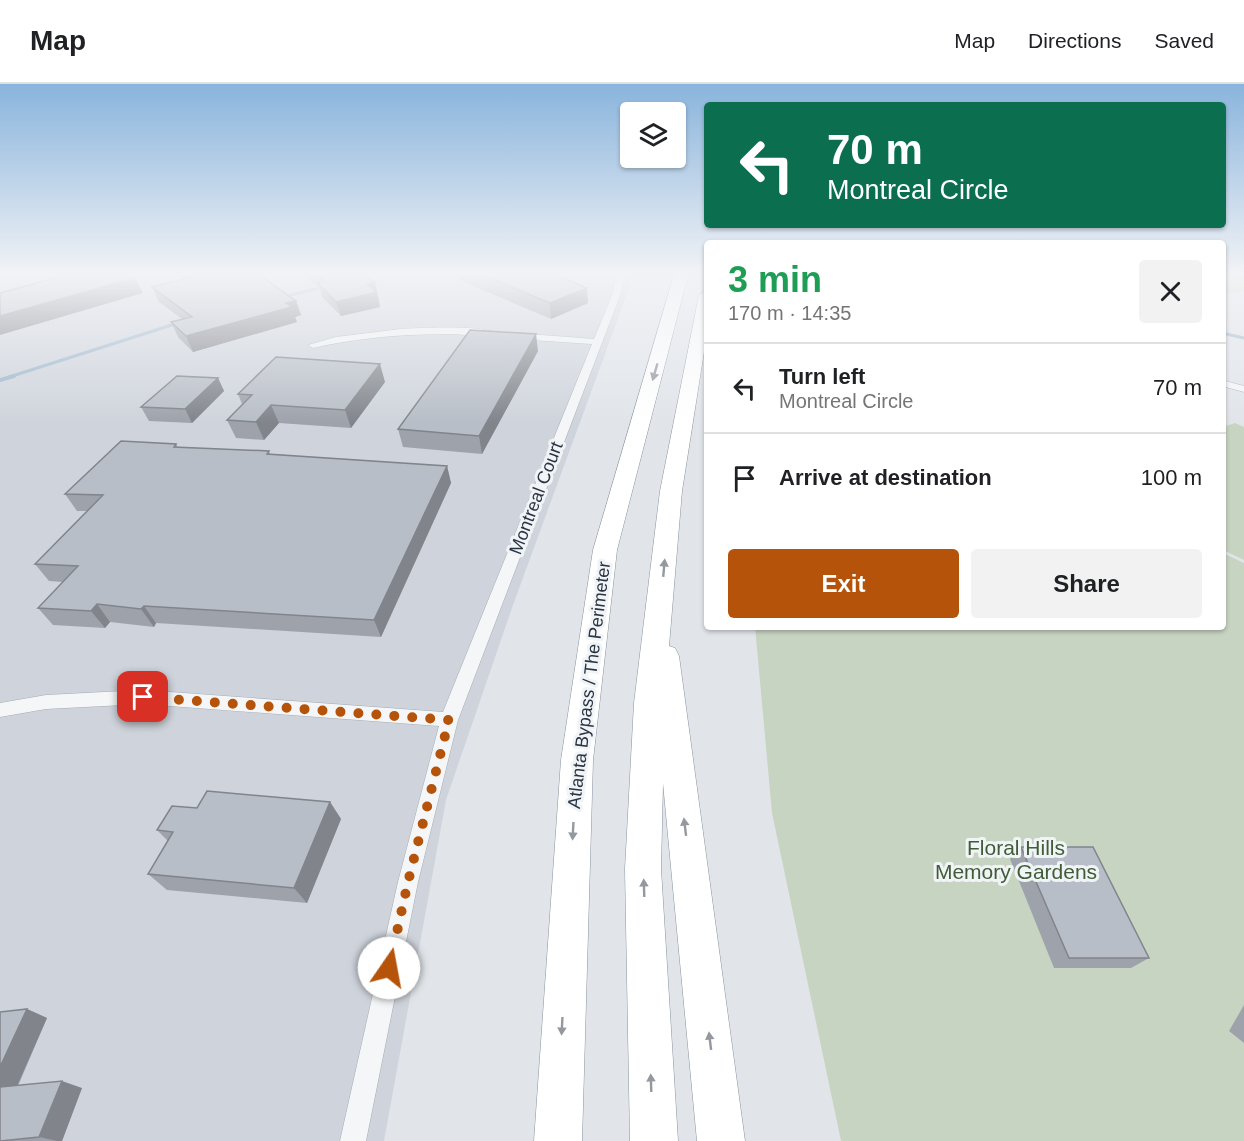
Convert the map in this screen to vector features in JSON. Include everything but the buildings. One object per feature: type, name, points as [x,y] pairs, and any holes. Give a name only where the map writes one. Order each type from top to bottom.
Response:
[{"type":"highway","name":"Atlanta Bypass / The Perimeter","points":[[558,1141],[577,759],[605,550],[667,324]]},
{"type":"highway","points":[[654,1141],[643,870],[649,703],[670,492],[701,324]]},
{"type":"highway","points":[[660,609],[721,1141]]},
{"type":"street","name":"Montreal Court","points":[[353,1141],[408,882],[449,720],[604,324]]},
{"type":"street","points":[[313,345],[356,334],[395,330],[423,329],[498,334]]},
{"type":"street","points":[[508,335],[597,342]]},
{"type":"street","points":[[1226,385],[1244,389]]},
{"type":"street","points":[[0,710],[46,702],[143,697],[449,720]]},
{"type":"shaded area","points":[[0,324],[616,324],[513,605],[446,800],[384,1141],[0,1141]]},
{"type":"green space","points":[[1235,423],[1244,427],[1244,560],[1226,551],[1226,426]]},
{"type":"green space","name":"Floral Hills Memory Gardens","points":[[1226,554],[1244,563],[1244,1141],[841,1141],[772,813],[755,630],[1226,630]]},
{"type":"waterway","points":[[9,377],[174,324]]},
{"type":"waterway","points":[[1226,334],[1244,338]]},
{"type":"waterway","points":[[0,380],[14,376]]},
{"type":"route","points":[[143,697],[449,720],[389,968]]}]
